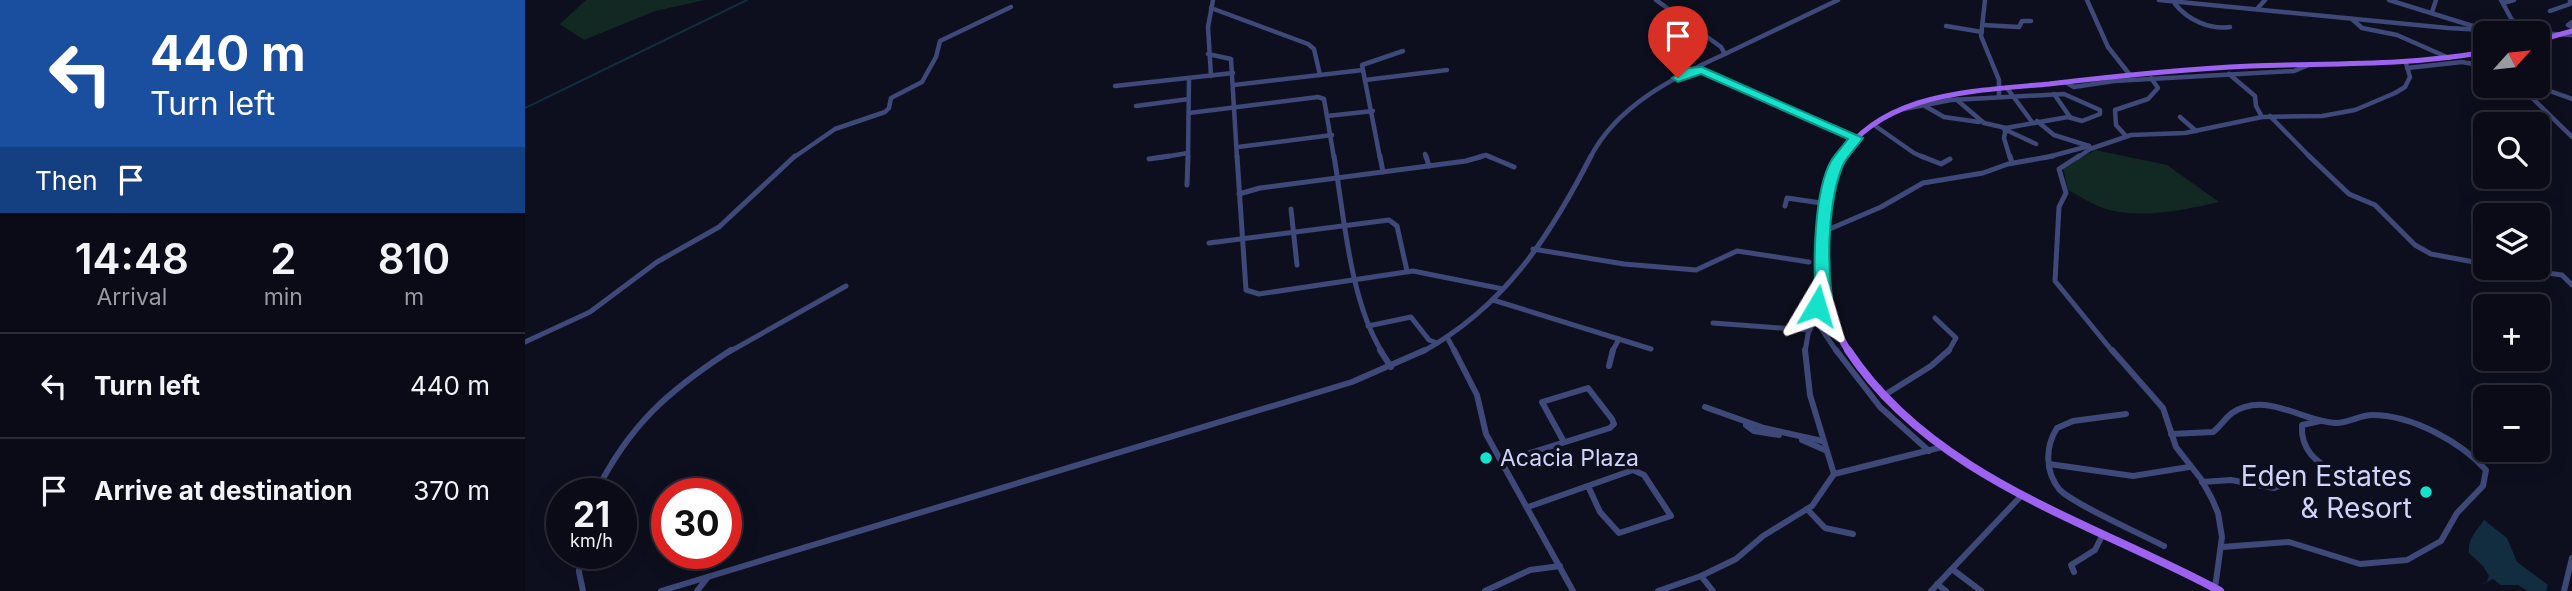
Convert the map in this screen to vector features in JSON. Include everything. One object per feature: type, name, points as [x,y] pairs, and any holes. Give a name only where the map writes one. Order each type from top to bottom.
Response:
[{"type":"main road","points":[[2550,38],[2572,31]]},
{"type":"main road","points":[[2218,589],[2022,495],[1973,468],[1908,420],[1883,396],[1858,364],[1824,298],[1821,268],[1833,171],[1856,138],[1874,125],[1903,109],[1942,98],[2130,75],[2309,65],[2406,66],[2473,55]]},
{"type":"street","points":[[1211,76],[1208,54],[1213,0]]},
{"type":"street","points":[[1656,0],[1721,47],[1725,54]]},
{"type":"street","points":[[661,591],[1306,396],[1391,367],[1447,337],[1493,300],[1533,249],[1576,186],[1611,126],[1653,94],[1692,70],[1702,68],[1725,54],[1838,0]]},
{"type":"street","points":[[1985,0],[1982,32],[1989,60],[1999,80],[1999,93]]},
{"type":"street","points":[[2087,0],[2108,47],[2130,75]]},
{"type":"street","points":[[2159,0],[2473,29]]},
{"type":"street","points":[[2202,0],[2207,5]]},
{"type":"street","points":[[2257,9],[2265,0]]},
{"type":"street","points":[[2389,0],[2473,27]]},
{"type":"street","points":[[2431,12],[2436,0]]},
{"type":"street","points":[[2513,21],[2502,2],[2514,0]]},
{"type":"street","points":[[2177,2],[2177,8],[2193,18],[2218,28],[2230,27]]},
{"type":"street","points":[[2550,11],[2571,3]]},
{"type":"street","points":[[525,342],[590,312],[657,262],[719,227],[791,158],[839,127],[885,112],[889,108],[891,98],[922,82],[927,67],[939,53],[941,40],[1011,7]]},
{"type":"street","points":[[1211,8],[1308,44],[1314,49],[1320,75]]},
{"type":"street","points":[[2351,19],[2362,27],[2397,35],[2452,59]]},
{"type":"street","points":[[1983,25],[2019,27],[2022,26],[2022,21],[2031,21]]},
{"type":"street","points":[[1946,26],[1982,32]]},
{"type":"street","points":[[2550,34],[2561,35]]},
{"type":"street","points":[[1383,172],[1363,63],[1391,57],[1403,51]]},
{"type":"street","points":[[1208,54],[1231,59],[1246,290],[1253,294],[1407,271],[1427,272],[1503,289]]},
{"type":"street","points":[[2462,57],[2473,62]]},
{"type":"street","points":[[1825,231],[1923,184],[1983,173],[2012,163],[2091,147],[2126,136],[2196,131],[2270,116],[2322,116],[2364,107],[2405,87],[2410,77],[2406,66],[2462,62],[2473,64]]},
{"type":"street","points":[[2111,79],[2294,71],[2309,65]]},
{"type":"street","points":[[1702,68],[1856,138]]},
{"type":"street","points":[[2219,68],[2255,96],[2262,117]]},
{"type":"street","points":[[1234,85],[1363,70]]},
{"type":"street","points":[[1365,80],[1447,70]]},
{"type":"street","points":[[1115,86],[1233,73]]},
{"type":"street","points":[[1187,185],[1189,78]]},
{"type":"street","points":[[2126,136],[2116,125],[2116,109],[2148,99],[2158,88],[2151,78]]},
{"type":"street","points":[[2007,88],[2043,130],[2054,137],[2074,139],[2091,147]]},
{"type":"street","points":[[2550,91],[2572,99]]},
{"type":"street","points":[[1979,92],[1986,98]]},
{"type":"street","points":[[1903,109],[1986,98],[1999,93],[2016,97],[2066,94],[2114,115]]},
{"type":"street","points":[[2054,94],[2071,118]]},
{"type":"street","points":[[1189,113],[1318,97],[1324,99],[1355,279],[1369,326],[1391,367]]},
{"type":"street","points":[[2535,98],[2572,137]]},
{"type":"street","points":[[1136,106],[1189,99]]},
{"type":"street","points":[[1958,100],[1980,122]]},
{"type":"street","points":[[1926,107],[1944,117],[2005,129],[2036,144]]},
{"type":"street","points":[[2005,129],[2071,118],[2082,121],[2100,114],[2098,108]]},
{"type":"street","points":[[1327,116],[1373,111]]},
{"type":"street","points":[[2270,116],[2325,173],[2349,194],[2369,200],[2415,245],[2427,253],[2473,262]]},
{"type":"street","points":[[2180,117],[2196,131]]},
{"type":"street","points":[[1874,125],[1925,158],[1941,164],[1950,159]]},
{"type":"street","points":[[2005,129],[2012,163]]},
{"type":"street","points":[[1238,147],[1332,135]]},
{"type":"street","points":[[2091,147],[2059,169],[2066,193],[2057,225],[2055,281],[2078,312],[2163,408],[2171,433],[2218,513],[2223,547],[2218,589]]},
{"type":"street","points":[[1149,159],[1188,153]]},
{"type":"street","points":[[1425,154],[1429,166]]},
{"type":"street","points":[[1239,194],[1260,188],[1466,161],[1486,155],[1514,167]]},
{"type":"street","points":[[1785,206],[1787,198],[1828,204]]},
{"type":"street","points":[[1291,209],[1297,265]]},
{"type":"street","points":[[1209,243],[1389,220],[1395,223],[1407,271]]},
{"type":"street","points":[[1533,249],[1624,264],[1696,270],[1703,270],[1737,251],[1809,262]]},
{"type":"street","points":[[2550,273],[2562,275],[2572,285]]},
{"type":"street","points":[[603,478],[618,450],[637,426],[674,389],[745,343],[846,286]]},
{"type":"street","points":[[1824,298],[1817,306],[1815,319],[1809,330],[1807,388],[1834,474]]},
{"type":"street","points":[[1493,300],[1651,349]]},
{"type":"street","points":[[1369,326],[1405,316],[1411,317],[1429,340],[1437,343]]},
{"type":"street","points":[[1815,319],[1831,316]]},
{"type":"street","points":[[1883,396],[1906,380],[1919,377],[1955,343],[1956,338],[1935,318]]},
{"type":"street","points":[[1815,319],[1861,386],[1914,441],[1929,452]]},
{"type":"street","points":[[1713,323],[1809,330]]},
{"type":"street","points":[[1447,337],[1475,389],[1484,413],[1486,434],[1573,591]]},
{"type":"street","points":[[1609,366],[1609,358],[1619,339]]},
{"type":"street","points":[[1501,462],[1564,442],[1613,424],[1599,400],[1588,388],[1542,401],[1564,442]]},
{"type":"street","points":[[2171,433],[2213,432],[2235,411],[2273,405],[2326,421],[2342,423],[2371,415],[2381,416],[2423,429],[2477,460],[2486,470],[2485,482],[2452,519],[2441,541],[2407,560],[2360,564],[2290,542],[2223,547]]},
{"type":"street","points":[[1705,407],[1742,422],[1822,441]]},
{"type":"street","points":[[2126,414],[2073,421],[2057,428],[2049,442],[2049,464],[2055,485],[2065,495],[2164,546]]},
{"type":"street","points":[[2326,421],[2302,425],[2304,445],[2316,463],[2345,480]]},
{"type":"street","points":[[1742,422],[1754,431],[1806,441],[1825,450]]},
{"type":"street","points":[[1658,591],[1701,576],[1736,559],[1763,536],[1807,509],[1834,474],[1942,447]]},
{"type":"street","points":[[2049,464],[2133,476],[2189,467]]},
{"type":"street","points":[[1528,507],[1633,470],[1644,475],[1671,516],[1619,533],[1609,524],[1588,486]]},
{"type":"street","points":[[2202,482],[2229,480],[2267,488],[2283,487],[2286,484]]},
{"type":"street","points":[[1931,591],[2022,495]]},
{"type":"street","points":[[1807,509],[1825,528],[1853,534]]},
{"type":"street","points":[[2074,572],[2071,565],[2095,550],[2103,533]]},
{"type":"street","points":[[2564,591],[2572,558]]},
{"type":"street","points":[[1485,591],[1530,570],[1560,566]]},
{"type":"street","points":[[579,569],[583,591]]},
{"type":"street","points":[[1952,569],[1981,591]]},
{"type":"street","points":[[1701,576],[1713,591]]},
{"type":"street","points":[[697,591],[708,577]]},
{"type":"street","points":[[1937,584],[1946,591]]},
{"type":"green space","points":[[586,0],[705,0],[655,11],[584,40],[560,24]]},
{"type":"green space","points":[[2095,150],[2167,165],[2219,202],[2158,213],[2126,213],[2098,206],[2068,190],[2063,168]]},
{"type":"water","points":[[2484,520],[2507,538],[2517,562],[2548,585],[2546,591],[2528,591],[2518,585],[2501,585],[2493,579],[2486,582],[2489,576],[2469,553],[2473,535]]},
{"type":"waterway","points":[[525,108],[747,0]]},
{"type":"place","name":"Acacia Plaza","points":[[1486,458]]},
{"type":"place","name":"Eden Estates & Resort","points":[[2426,492]]},
{"type":"route","points":[[1678,78],[1692,70],[1702,70],[1856,138],[1837,163],[1828,190],[1821,268],[1824,298],[1817,306]]}]
